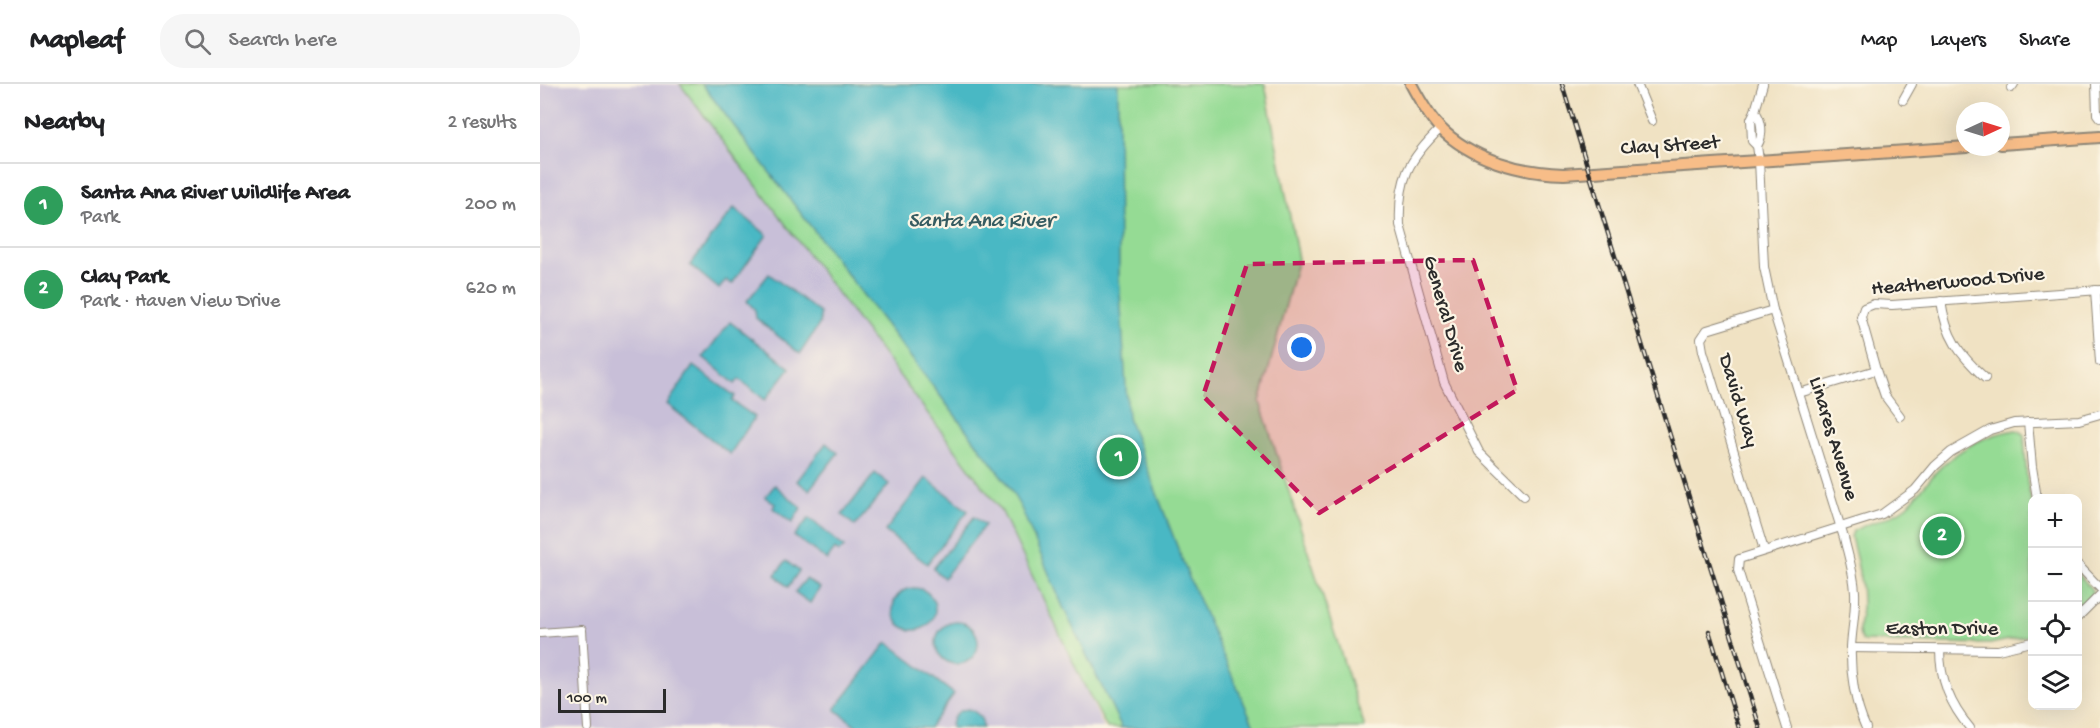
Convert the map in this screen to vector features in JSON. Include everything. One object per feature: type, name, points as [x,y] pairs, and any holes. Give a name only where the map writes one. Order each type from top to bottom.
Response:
[{"type":"main road","name":"Clay Street","points":[[1411,84],[1441,129],[1464,146],[1482,156],[1520,169],[1547,174],[1956,148]]},
{"type":"main road","points":[[2010,143],[2100,137]]},
{"type":"street","points":[[1637,84],[1652,121]]},
{"type":"street","name":"Linares Avenue","points":[[1763,84],[1751,119],[1752,141],[1757,146],[1759,160],[1764,267],[1773,310],[1849,558],[1855,590],[1851,648],[1856,697],[1866,728]]},
{"type":"street","points":[[1903,100],[1912,84]]},
{"type":"street","points":[[2096,84],[2097,114],[2100,118]]},
{"type":"street","name":"General Drive","points":[[1441,129],[1416,154],[1408,168],[1400,201],[1400,225],[1444,381],[1479,452],[1524,496]]},
{"type":"street","points":[[2097,290],[2100,362]]},
{"type":"street","name":"Heatherwood Drive","points":[[1900,416],[1885,396],[1876,370],[1861,317],[1864,308],[1874,304],[2097,290]]},
{"type":"street","points":[[1941,301],[1947,329],[1956,349],[1985,378]]},
{"type":"street","name":"David Way","points":[[1764,550],[1701,339],[1707,330],[1773,310]]},
{"type":"street","points":[[1799,393],[1876,370]]},
{"type":"street","points":[[1787,728],[1738,570],[1739,558],[1882,514],[1915,490],[1935,466],[1960,446],[1990,430],[2014,423],[2079,420],[2100,414]]},
{"type":"street","points":[[2028,422],[2036,494]]},
{"type":"street","points":[[2082,568],[2100,588]]},
{"type":"street","points":[[2082,613],[2100,595]]},
{"type":"street","points":[[540,633],[582,630],[588,728]]},
{"type":"street","name":"Easton Drive","points":[[1851,648],[1998,650],[2028,643]]},
{"type":"street","points":[[1940,650],[1940,662],[1947,692],[1953,705],[1970,728]]},
{"type":"highlighted area","points":[[1473,260],[1517,390],[1319,513],[1203,396],[1247,264]]},
{"type":"shaded area","points":[[540,84],[680,84],[1002,512],[1104,728],[540,728]]},
{"type":"green space","points":[[680,84],[1265,84],[1298,259],[1260,402],[1365,728],[1107,728],[1083,683],[1002,512]]},
{"type":"green space","points":[[2016,430],[2024,435],[2030,494],[2028,636],[1990,644],[1862,641],[1859,629],[1862,590],[1851,537],[1853,531],[1902,510],[1952,457],[1972,444]]},
{"type":"green space","points":[[2082,578],[2092,590],[2092,594],[2082,605]]},
{"type":"water","name":"Santa Ana River","points":[[702,84],[1118,84],[1119,276],[1128,418],[1190,580],[1255,728],[1122,728],[1063,607],[1021,508],[1006,482]]},
{"type":"water","points":[[734,208],[767,235],[732,284],[726,280],[719,289],[690,265]]},
{"type":"water","points":[[769,274],[820,313],[820,323],[800,354],[756,318],[755,310],[747,301]]},
{"type":"water","points":[[730,322],[790,368],[765,400],[739,379],[735,384],[703,357]]},
{"type":"water","points":[[693,366],[735,396],[732,401],[755,417],[730,454],[667,404]]},
{"type":"water","points":[[826,443],[838,453],[809,490],[797,481]]},
{"type":"water","points":[[875,473],[889,484],[855,526],[842,515]]},
{"type":"water","points":[[926,478],[968,511],[927,564],[885,531]]},
{"type":"water","points":[[775,485],[801,508],[792,523],[773,508],[775,504],[765,497]]},
{"type":"water","points":[[974,517],[985,525],[944,578],[933,569]]},
{"type":"water","points":[[809,518],[844,547],[839,552],[835,549],[827,560],[794,536]]},
{"type":"water","points":[[786,561],[799,571],[788,587],[775,575]]},
{"type":"water","points":[[806,579],[820,588],[810,603],[795,592]]},
{"type":"water","points":[[914,588],[929,594],[935,609],[929,624],[914,630],[899,624],[893,609],[899,594]]},
{"type":"water","points":[[957,622],[972,628],[978,643],[972,658],[957,664],[942,658],[936,643],[942,628]]},
{"type":"water","points":[[887,642],[954,694],[929,728],[859,728],[835,709]]},
{"type":"water","points":[[968,709],[979,716],[983,728],[951,728],[955,715]]},
{"type":"railway","points":[[1562,84],[1760,728]]},
{"type":"railway","points":[[1709,631],[1739,728]]},
{"type":"place","name":"Santa Ana River Wildlife Area","points":[[1119,457]]},
{"type":"place","name":"Clay Park","points":[[1942,536]]}]
